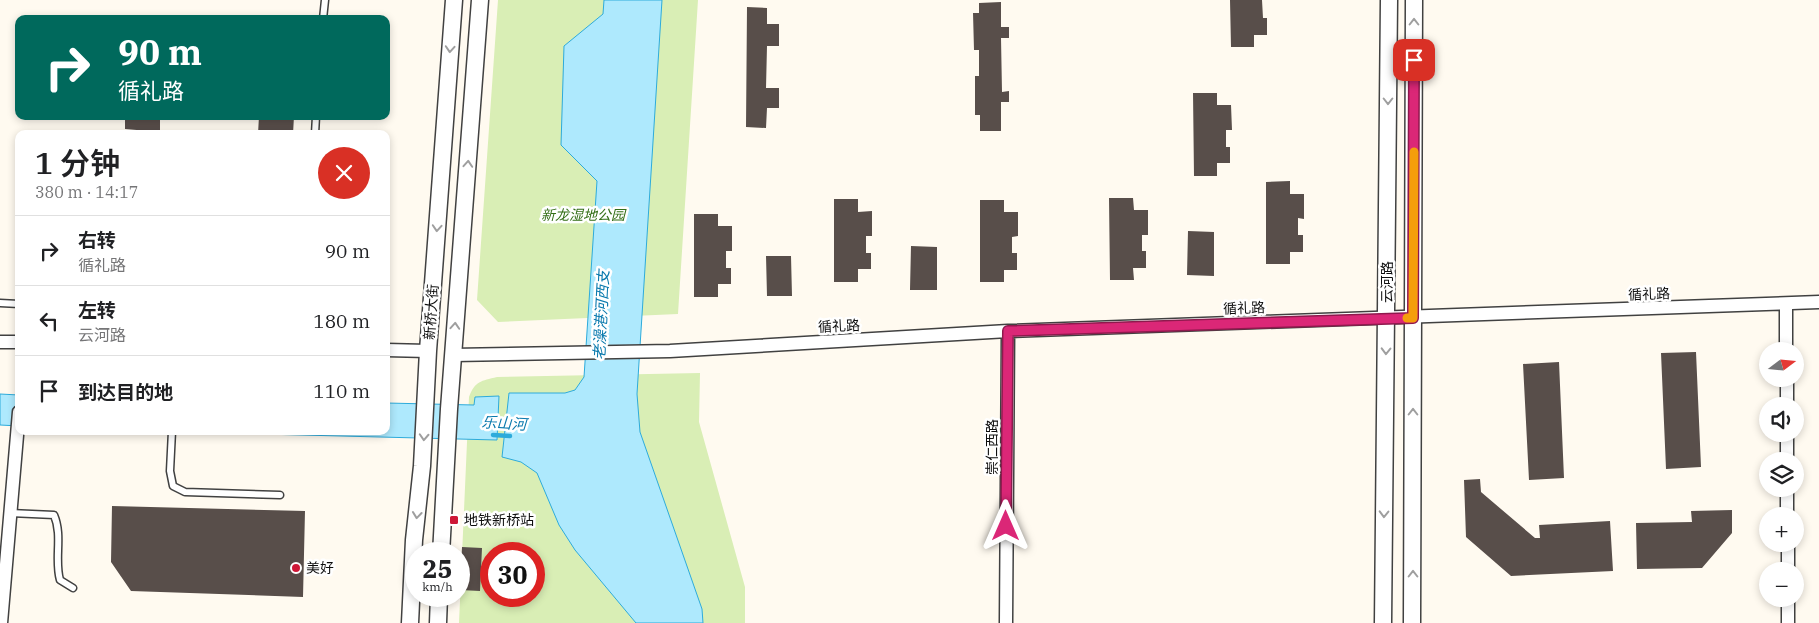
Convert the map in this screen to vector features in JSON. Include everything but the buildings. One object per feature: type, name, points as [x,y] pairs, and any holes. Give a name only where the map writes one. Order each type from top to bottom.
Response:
[{"type":"street","name":"新桥大街","points":[[410,623],[414,540],[422,466],[428,351],[454,0]]},
{"type":"street","name":"新桥大街","points":[[442,542],[449,409],[480,0]]},
{"type":"street","name":"云河路","points":[[1383,623],[1389,0]]},
{"type":"street","name":"云河路","points":[[1412,623],[1414,0]]},
{"type":"street","name":"循礼路","points":[[453,355],[670,351],[1008,331],[1819,302]]},
{"type":"street","points":[[1786,304],[1786,342]]},
{"type":"street","name":"崇仁西路","points":[[1006,623],[1008,331]]},
{"type":"street","points":[[0,342],[15,342]]},
{"type":"street","points":[[390,350],[428,351]]},
{"type":"street","points":[[1,623],[17,435]]},
{"type":"street","points":[[438,623],[439,607]]},
{"type":"street","points":[[1788,607],[1788,623]]},
{"type":"lane","points":[[323,15],[324,0]]},
{"type":"lane","points":[[0,303],[15,304]]},
{"type":"lane","points":[[172,435],[170,471],[173,486],[185,492],[280,495]]},
{"type":"lane","points":[[10,512],[54,516],[58,526],[56,569],[60,580],[73,588]]},
{"type":"green space","name":"新龙湿地公园","points":[[498,0],[698,0],[678,314],[498,322],[477,300]]},
{"type":"green space","points":[[700,373],[699,422],[745,587],[745,623],[459,623],[460,607],[470,607],[470,542],[463,542],[469,397],[479,382],[497,377]]},
{"type":"water","name":"老澡港河西支","points":[[604,0],[662,0],[637,394],[640,432],[702,609],[703,623],[636,623],[575,550],[559,525],[537,473],[521,462],[502,457],[509,393],[565,393],[575,390],[584,377],[597,181],[561,145],[564,46],[603,14]]},
{"type":"water","points":[[0,394],[15,395],[15,426],[0,425]]},
{"type":"water","points":[[499,396],[497,440],[301,435],[390,435],[390,403],[474,405],[475,397]]},
{"type":"waterway","name":"乐山河","points":[[493,435],[510,436]]},
{"type":"slow traffic","points":[[1407,318],[1413,318],[1414,152]]},
{"type":"place","name":"地铁新桥站","points":[[454,520]]},
{"type":"place","name":"美好","points":[[296,568]]},
{"type":"route","points":[[1006,526],[1008,331],[1413,318],[1414,60]]}]
